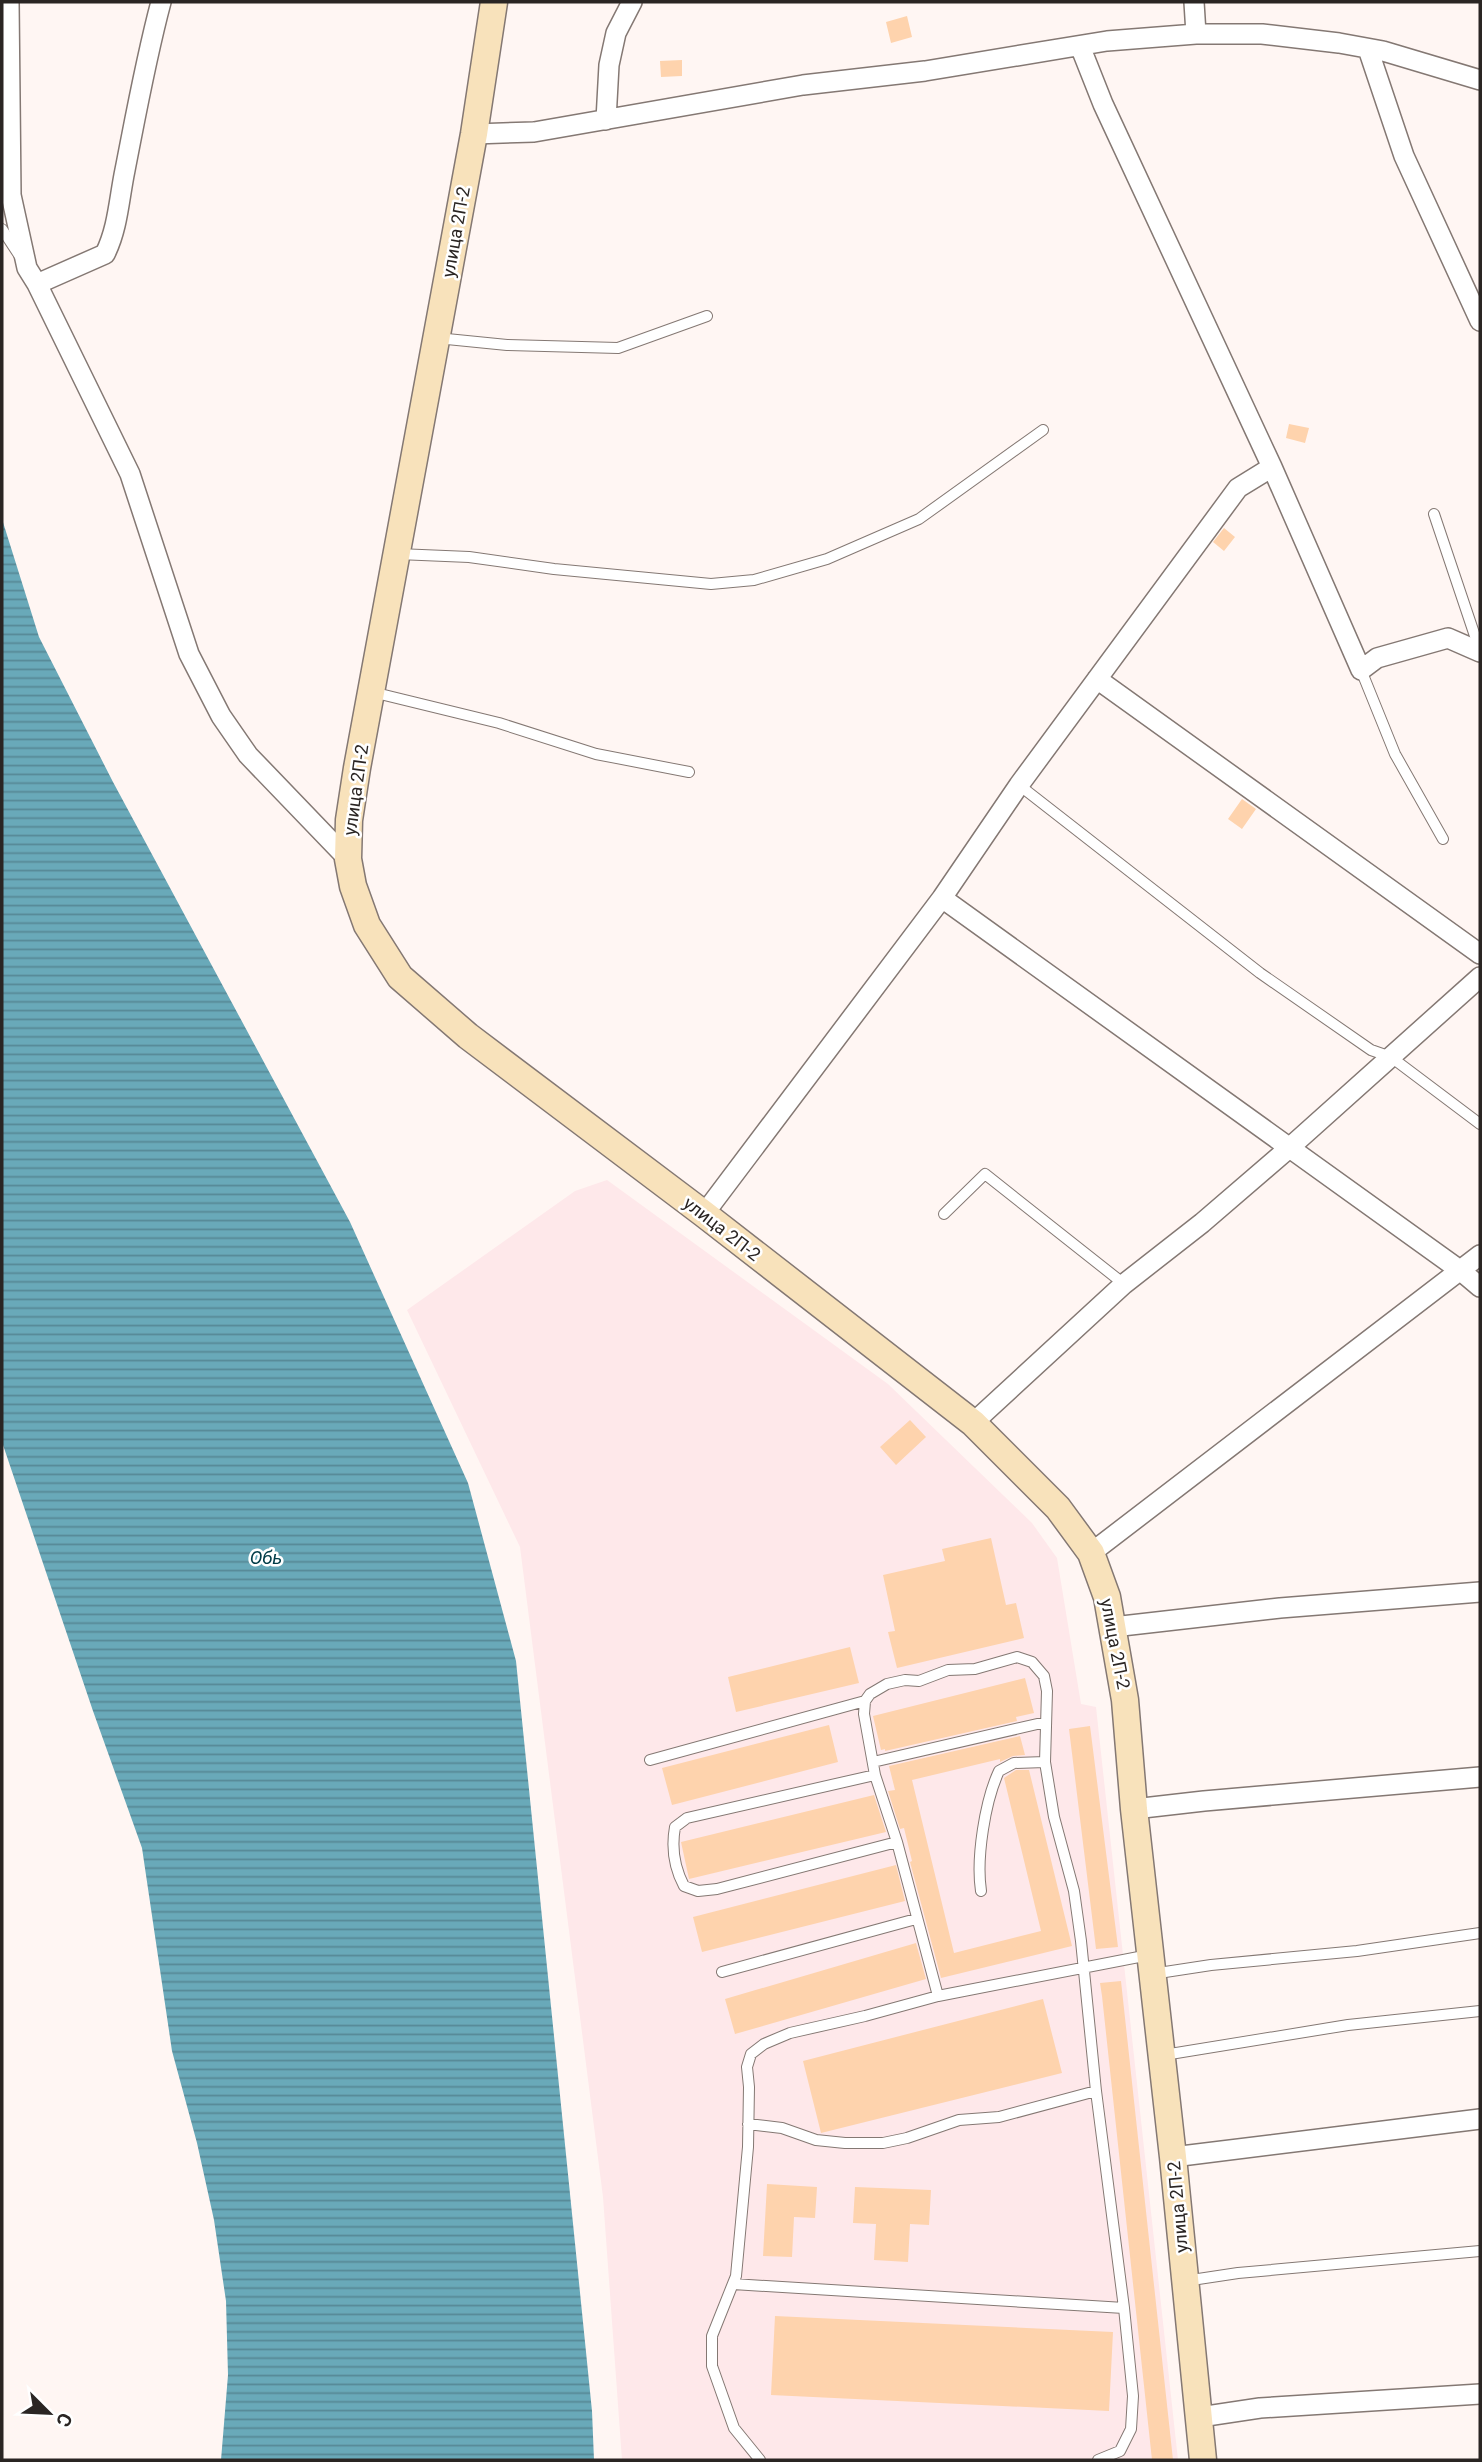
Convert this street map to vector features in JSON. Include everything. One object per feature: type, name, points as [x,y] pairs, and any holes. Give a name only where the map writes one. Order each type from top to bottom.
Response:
[{"type":"main road","name":"улица 2П-2","points":[[494,2],[474,134],[349,820],[348,859],[353,886],[367,925],[400,977],[468,1037],[704,1214],[974,1423],[1058,1508],[1091,1553],[1107,1597],[1125,1700],[1134,1810],[1173,2157],[1203,2460]]},
{"type":"street","points":[[9,2],[12,195],[32,276],[130,474],[188,654],[221,716],[248,755],[348,859]]},
{"type":"street","points":[[32,276],[106,254],[114,235],[144,68],[161,2]]},
{"type":"street","points":[[606,120],[609,65],[616,33],[632,2]]},
{"type":"street","points":[[1194,2],[1196,34]]},
{"type":"street","points":[[474,134],[534,132],[803,85],[925,71],[1107,41],[1196,34],[1262,34],[1368,49],[1480,80]]},
{"type":"street","points":[[1080,46],[1103,104],[1272,467],[1360,670],[1377,658],[1448,638],[1480,652]]},
{"type":"street","points":[[1368,49],[1404,156],[1480,318]]},
{"type":"street","points":[[704,1214],[942,898],[1019,785],[1238,488],[1272,467]]},
{"type":"street","points":[[1097,679],[1480,954]]},
{"type":"street","points":[[942,898],[1480,1287]]},
{"type":"street","points":[[974,1423],[1124,1284],[1202,1223],[1288,1149],[1480,977]]},
{"type":"street","points":[[1091,1553],[1480,1255]]},
{"type":"street","points":[[1113,1627],[1280,1608],[1480,1592]]},
{"type":"street","points":[[1134,1810],[1204,1801],[1480,1777]]},
{"type":"street","points":[[1173,2157],[1480,2119]]},
{"type":"street","points":[[1200,2417],[1260,2408],[1480,2394]]},
{"type":"lane","points":[[2,229],[32,276]]},
{"type":"lane","points":[[436,338],[507,345],[618,348],[707,316]]},
{"type":"lane","points":[[397,554],[469,557],[554,569],[711,584],[754,580],[827,559],[919,519],[1042,430]]},
{"type":"lane","points":[[1434,514],[1480,652]]},
{"type":"lane","points":[[1360,670],[1395,754],[1443,839]]},
{"type":"lane","points":[[372,691],[499,723],[596,754],[690,772]]},
{"type":"lane","points":[[1019,785],[1260,973],[1371,1050],[1391,1057],[1480,1125]]},
{"type":"lane","points":[[944,1214],[985,1174],[1124,1284]]},
{"type":"lane","points":[[650,1760],[864,1701],[887,1684],[905,1680],[919,1681],[948,1670],[975,1669],[1017,1657],[1032,1662],[1044,1676],[1047,1691],[1045,1762],[1054,1817],[1074,1891],[1133,2396],[1131,2429],[1120,2451],[1098,2460]]},
{"type":"lane","points":[[864,1701],[875,1775],[897,1842],[938,1996]]},
{"type":"lane","points":[[873,1762],[1046,1722]]},
{"type":"lane","points":[[981,1891],[978,1872],[985,1818],[992,1786],[999,1771],[1014,1763],[1045,1762]]},
{"type":"lane","points":[[875,1775],[687,1818],[675,1827],[673,1842],[677,1873],[684,1886],[698,1891],[717,1889],[897,1842]]},
{"type":"lane","points":[[722,1972],[916,1919]]},
{"type":"lane","points":[[761,2460],[734,2428],[712,2366],[712,2336],[733,2284],[741,2224],[748,2124],[747,2067],[751,2054],[764,2044],[790,2033],[938,1996],[1083,1968],[1211,1965],[1357,1951],[1480,1933]]},
{"type":"lane","points":[[1161,2056],[1348,2025],[1480,2011]]},
{"type":"lane","points":[[748,2124],[782,2128],[816,2140],[883,2143],[907,2138],[959,2120],[999,2117],[1096,2091]]},
{"type":"lane","points":[[1185,2281],[1238,2273],[1480,2251]]},
{"type":"lane","points":[[733,2284],[1124,2308]]},
{"type":"shaded area","points":[[607,1180],[888,1384],[1032,1523],[1057,1558],[1081,1704],[1096,1707],[1178,2460],[622,2460],[603,2197],[520,1547],[407,1310],[575,1191]]},
{"type":"water","name":"Обь","points":[[2,519],[39,637],[113,782],[350,1222],[468,1483],[516,1661],[592,2411],[594,2460],[221,2460],[228,2375],[226,2301],[214,2220],[172,2051],[142,1848],[2,1442]]},
{"type":"building","points":[[907,16],[912,37],[891,43],[886,22]]},
{"type":"building","points":[[682,60],[682,76],[661,77],[660,61]]},
{"type":"building","points":[[1289,424],[1309,428],[1305,443],[1286,438]]},
{"type":"building","points":[[1224,528],[1235,537],[1224,551],[1213,542]]},
{"type":"building","points":[[1242,799],[1256,809],[1242,829],[1228,819]]},
{"type":"building","points":[[910,1420],[926,1437],[896,1465],[880,1447]]},
{"type":"building","points":[[991,1538],[1006,1605],[1016,1603],[1024,1638],[897,1668],[888,1632],[895,1631],[883,1575],[945,1561],[942,1549]]},
{"type":"building","points":[[850,1647],[859,1683],[736,1712],[728,1677]]},
{"type":"building","points":[[1025,1678],[1034,1713],[1016,1717],[1017,1721],[881,1750],[873,1716]]},
{"type":"building","points":[[829,1725],[838,1762],[672,1805],[662,1768]]},
{"type":"building","points":[[1090,1726],[1118,1947],[1096,1949],[1069,1729]]},
{"type":"building","points":[[1020,1736],[1025,1755],[912,1780],[954,1953],[1041,1931],[1004,1778],[1016,1770],[1029,1770],[1072,1946],[941,1978],[910,1862],[912,1861],[904,1828],[900,1829],[888,1791],[895,1790],[889,1766]]},
{"type":"building","points":[[874,1795],[886,1832],[689,1879],[681,1842]]},
{"type":"building","points":[[896,1865],[905,1901],[702,1952],[693,1917]]},
{"type":"building","points":[[916,1943],[926,1979],[735,2034],[725,1999]]},
{"type":"building","points":[[1121,1981],[1173,2460],[1152,2460],[1100,1983]]},
{"type":"building","points":[[1043,1999],[1062,2073],[821,2133],[803,2061]]},
{"type":"building","points":[[767,2184],[817,2187],[815,2218],[794,2217],[792,2257],[763,2256]]},
{"type":"building","points":[[855,2187],[931,2190],[929,2225],[910,2224],[908,2262],[874,2260],[876,2224],[853,2223]]},
{"type":"building","points":[[775,2316],[1113,2332],[1109,2411],[771,2395]]}]
